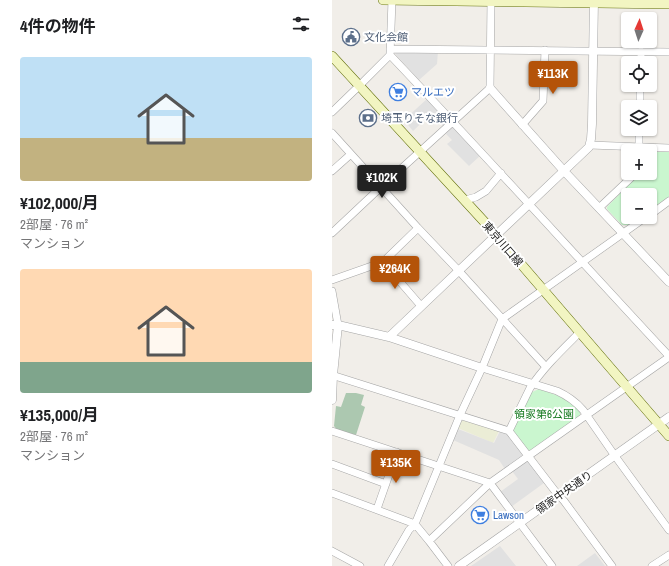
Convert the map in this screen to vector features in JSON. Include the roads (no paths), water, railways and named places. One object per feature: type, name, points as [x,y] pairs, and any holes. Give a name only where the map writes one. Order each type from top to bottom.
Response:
[{"type":"main road","points":[[383,0],[669,4]]},
{"type":"main road","name":"東京川口線","points":[[332,56],[496,234],[579,333],[669,436]]},
{"type":"street","points":[[332,112],[359,86],[390,52],[392,0]]},
{"type":"street","points":[[491,1],[490,88],[564,171],[668,280]]},
{"type":"street","points":[[389,337],[590,145],[592,124],[594,2]]},
{"type":"street","points":[[390,52],[490,50],[669,52]]},
{"type":"street","points":[[522,125],[543,101],[544,50]]},
{"type":"street","points":[[641,51],[641,56]]},
{"type":"street","points":[[390,52],[669,356],[490,483],[429,541]]},
{"type":"street","points":[[332,232],[490,88]]},
{"type":"street","points":[[332,133],[546,367]]},
{"type":"street","points":[[590,145],[621,148]]},
{"type":"street","points":[[657,148],[669,148]]},
{"type":"street","points":[[332,171],[351,154]]},
{"type":"street","points":[[465,200],[476,197],[486,191],[501,173]]},
{"type":"street","points":[[599,208],[629,180]]},
{"type":"street","points":[[657,209],[669,201]]},
{"type":"street","points":[[388,566],[409,530],[415,524],[502,319],[636,224]]},
{"type":"street","points":[[332,280],[383,262],[418,228]]},
{"type":"street","points":[[383,262],[421,306]]},
{"type":"street","points":[[332,291],[335,325],[332,400]]},
{"type":"street","points":[[335,325],[389,337],[482,368],[533,383],[567,396],[587,415],[669,530]]},
{"type":"street","points":[[509,430],[533,383],[546,367],[579,333]]},
{"type":"street","points":[[333,375],[509,430],[612,566]]},
{"type":"street","name":"領家中央通り","points":[[459,566],[669,417]]},
{"type":"street","points":[[332,431],[490,483],[552,566]]},
{"type":"street","points":[[377,509],[397,452]]},
{"type":"street","points":[[332,464],[386,484]]},
{"type":"street","points":[[332,493],[415,524],[448,566]]},
{"type":"street","points":[[332,551],[358,566]]},
{"type":"street","points":[[652,566],[669,555]]},
{"type":"place","name":"文化会館","points":[[351,37]]},
{"type":"place","name":"マルエツ","points":[[398,92]]},
{"type":"place","name":"埼玉りそな銀行","points":[[368,118]]},
{"type":"place","name":"Lawson","points":[[480,515]]},
{"type":"park label","name":"領家第6公園","points":[[544,414]]}]
